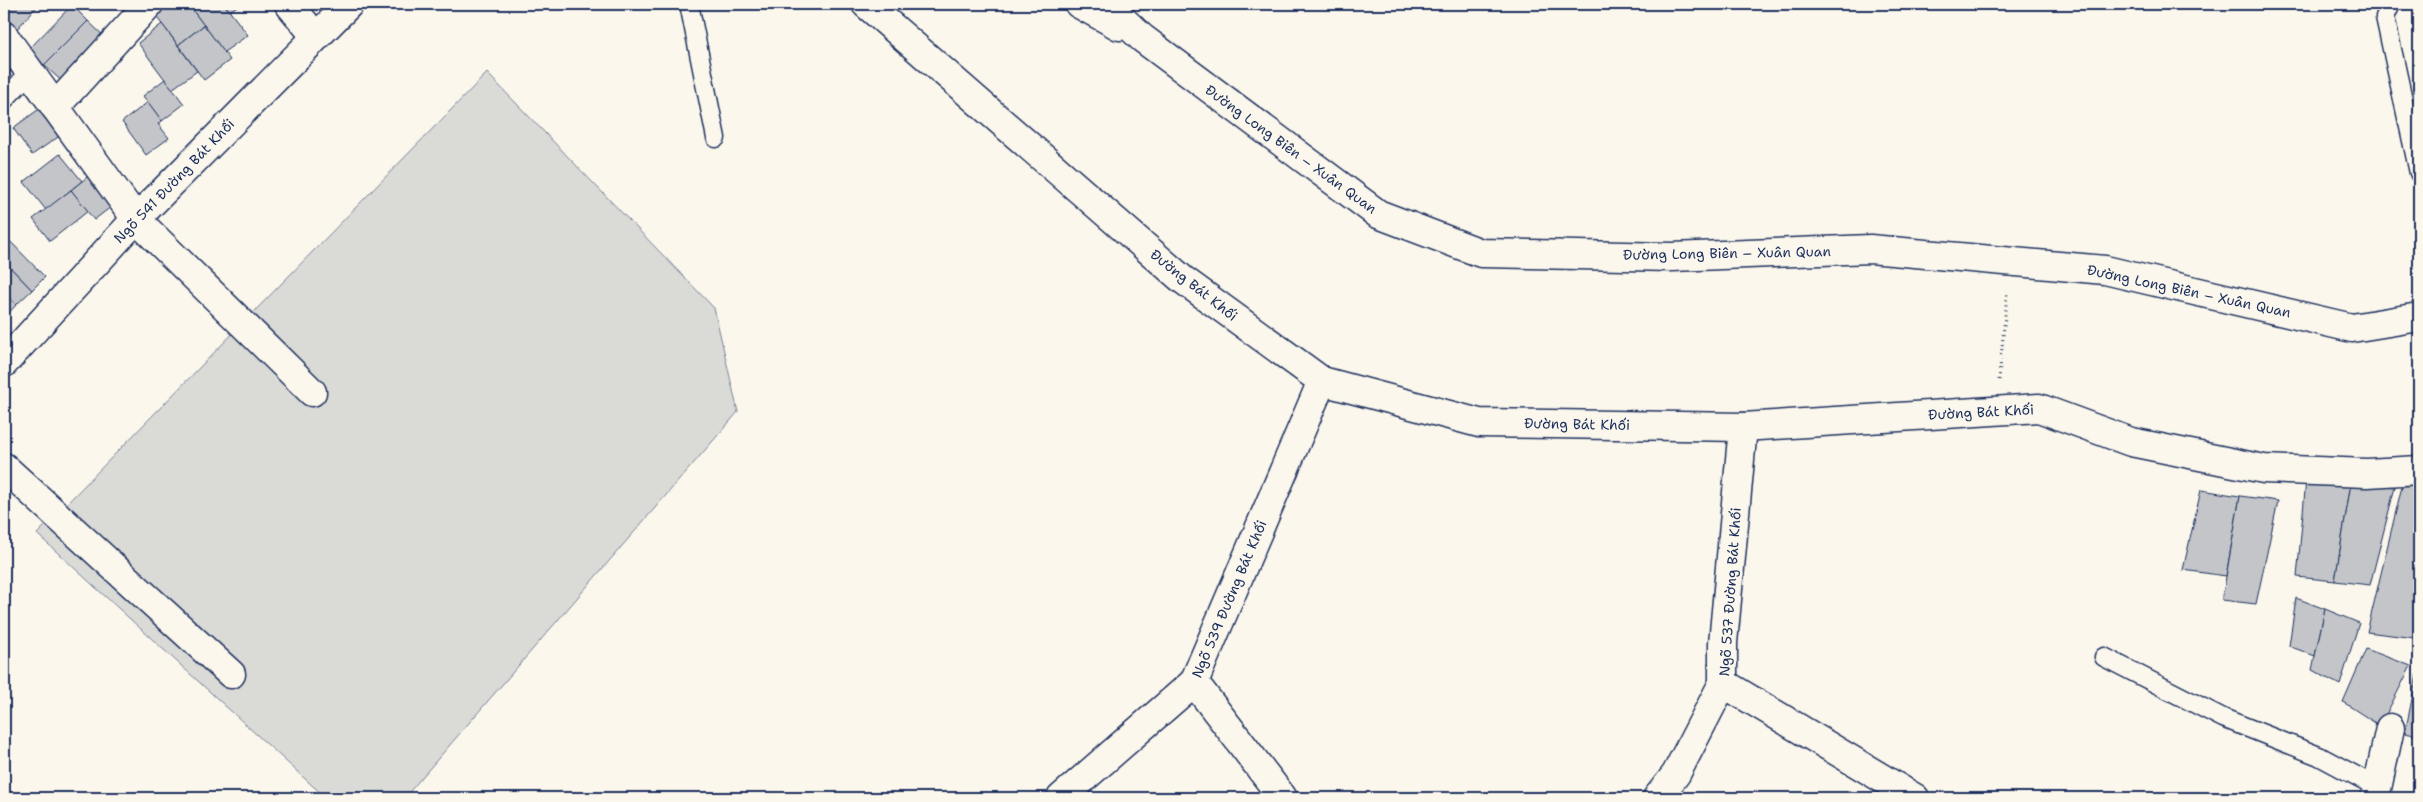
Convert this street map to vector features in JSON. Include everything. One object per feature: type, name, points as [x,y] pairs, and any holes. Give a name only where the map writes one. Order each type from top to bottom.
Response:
[{"type":"street","points":[[54,107],[149,4]]},
{"type":"street","points":[[289,4],[316,36]]},
{"type":"street","name":"Ngõ 541 Đường Bát Khối","points":[[4,363],[136,219],[349,4]]},
{"type":"street","name":"Đường Bát Khối","points":[[866,4],[1182,279],[1322,381],[1479,423],[1743,427],[2039,408],[2131,442],[2264,469],[2367,473],[2419,470]]},
{"type":"street","points":[[1079,4],[1142,38]]},
{"type":"street","name":"Đường Long Biên – Xuân Quan","points":[[1106,4],[1142,38],[1378,214],[1481,253],[1672,257],[1870,249],[2105,270],[2352,328],[2419,318]]},
{"type":"street","points":[[4,36],[136,219],[312,392]]},
{"type":"street","name":"Ngõ 539 Đường Bát Khối","points":[[1061,798],[1194,682],[1322,381]]},
{"type":"street","name":"Ngõ 537 Đường Bát Khối","points":[[1657,798],[1676,774],[1724,683],[1723,643],[1743,427]]},
{"type":"street","points":[[4,467],[231,674]]},
{"type":"street","points":[[1194,682],[1283,798]]},
{"type":"street","points":[[1724,683],[1900,794]]},
{"type":"street","points":[[2376,792],[2390,728]]},
{"type":"lane","points":[[689,4],[716,138]]},
{"type":"lane","points":[[2391,4],[2385,17],[2419,173]]},
{"type":"lane","points":[[4,100],[31,71]]},
{"type":"lane","points":[[2104,657],[2223,718],[2319,756],[2376,792]]},
{"type":"path","points":[[1998,385],[2007,286]]},
{"type":"shaded area","points":[[487,73],[714,308],[738,412],[404,798],[326,798],[37,534]]},
{"type":"building","points":[[4,4],[39,4],[17,29],[4,17]]},
{"type":"building","points":[[151,4],[188,4],[204,25],[178,45],[148,6]]},
{"type":"building","points":[[188,4],[224,4],[248,35],[224,52]]},
{"type":"building","points":[[224,4],[240,4],[230,11]]},
{"type":"building","points":[[72,5],[88,21],[44,65],[29,49]]},
{"type":"building","points":[[88,21],[110,42],[67,86],[44,65]]},
{"type":"building","points":[[162,24],[197,71],[172,89],[138,43]]},
{"type":"building","points":[[204,25],[230,60],[204,80],[178,45]]},
{"type":"building","points":[[4,59],[12,70],[4,76]]},
{"type":"building","points":[[165,79],[184,104],[162,121],[143,96]]},
{"type":"building","points":[[148,102],[162,121],[158,124],[169,138],[146,155],[122,122]]},
{"type":"building","points":[[42,107],[61,135],[32,155],[13,128]]},
{"type":"building","points":[[60,154],[82,181],[46,210],[24,182]]},
{"type":"building","points":[[92,173],[116,203],[94,220],[71,190]]},
{"type":"building","points":[[71,190],[88,211],[50,241],[33,219]]},
{"type":"building","points":[[4,235],[45,277],[32,290],[4,261]]},
{"type":"building","points":[[4,261],[32,290],[16,305],[4,292]]},
{"type":"building","points":[[4,292],[16,305],[4,318]]},
{"type":"building","points":[[2306,480],[2351,483],[2335,581],[2297,577]]},
{"type":"building","points":[[2351,483],[2395,487],[2370,585],[2335,581]]},
{"type":"building","points":[[2419,485],[2419,621],[2415,638],[2367,632],[2402,486]]},
{"type":"building","points":[[2201,490],[2240,496],[2226,576],[2183,570]]},
{"type":"building","points":[[2240,496],[2278,501],[2256,604],[2222,600]]},
{"type":"building","points":[[2296,598],[2325,609],[2315,656],[2289,646]]},
{"type":"building","points":[[2325,609],[2359,623],[2340,685],[2312,670]]},
{"type":"building","points":[[2366,649],[2411,666],[2380,726],[2343,702]]},
{"type":"building","points":[[2419,665],[2419,736],[2405,733]]}]
